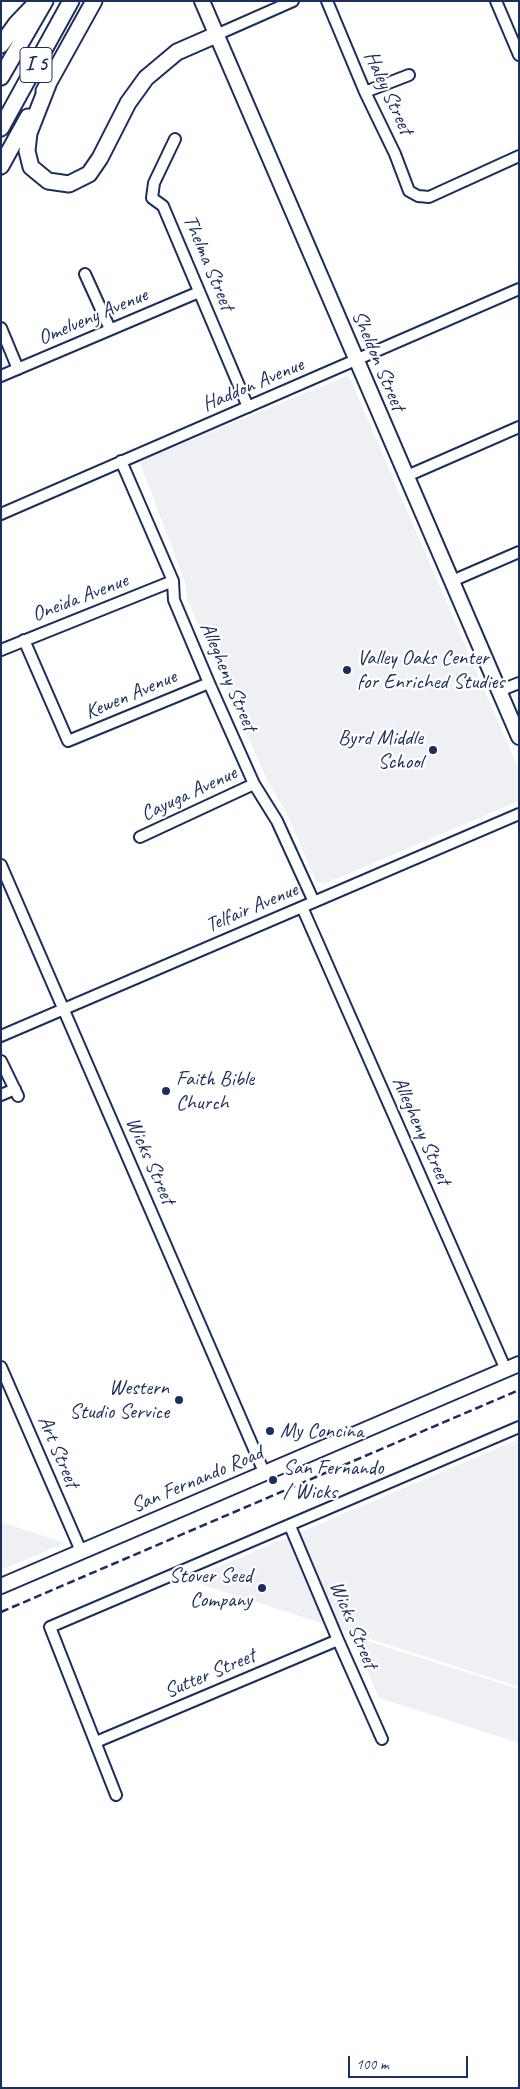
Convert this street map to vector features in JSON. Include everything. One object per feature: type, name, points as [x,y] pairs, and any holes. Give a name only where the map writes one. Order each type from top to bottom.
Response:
[{"type":"highway","points":[[1,45],[16,24],[38,1]]},
{"type":"highway","name":"I 5","points":[[1,77],[44,1]]},
{"type":"highway","name":"I 5","points":[[1,128],[71,1]]},
{"type":"highway","points":[[1,166],[94,1]]},
{"type":"highway","points":[[49,82],[29,133],[26,151],[32,167],[48,181],[69,184],[88,174],[94,166],[128,103],[146,78],[177,52],[216,35]]},
{"type":"main road","name":"Sheldon Street","points":[[202,1],[519,737]]},
{"type":"main road","name":"San Fernando Road","points":[[1,1586],[512,1367]]},
{"type":"street","points":[[216,35],[293,1]]},
{"type":"street","name":"Haley Street","points":[[327,1],[365,92],[396,154],[409,191],[418,196],[429,197],[519,156]]},
{"type":"street","points":[[496,1],[519,54]]},
{"type":"street","points":[[365,92],[409,75]]},
{"type":"street","name":"Thelma Street","points":[[175,138],[154,183],[152,198],[163,206],[248,407]]},
{"type":"street","points":[[85,274],[110,329]]},
{"type":"street","name":"Haddon Avenue","points":[[1,514],[519,289]]},
{"type":"street","name":"Omelveny Avenue","points":[[1,376],[199,292]]},
{"type":"street","points":[[1,328],[18,369]]},
{"type":"street","points":[[407,476],[519,427]]},
{"type":"street","name":"Allegheny Street","points":[[121,462],[173,580],[174,600],[209,683],[254,784],[278,821],[314,902]]},
{"type":"street","points":[[452,581],[519,552]]},
{"type":"street","name":"Oneida Avenue","points":[[1,650],[173,580]]},
{"type":"street","name":"Kewen Avenue","points":[[24,640],[68,741],[209,683]]},
{"type":"street","points":[[499,692],[519,683]]},
{"type":"street","name":"Cayuga Avenue","points":[[140,837],[254,784]]},
{"type":"street","name":"Telfair Avenue","points":[[1,1036],[519,814]]},
{"type":"street","name":"Wicks Street","points":[[1,864],[264,1472]]},
{"type":"street","name":"Allegheny Street","points":[[302,907],[512,1367]]},
{"type":"street","points":[[1,1060],[16,1092],[1,1095]]},
{"type":"street","name":"Art Street","points":[[1,1367],[81,1551]]},
{"type":"street","points":[[116,1795],[50,1627],[519,1427]]},
{"type":"street","name":"Wicks Street","points":[[290,1526],[382,1738]]},
{"type":"street","name":"Sutter Street","points":[[96,1742],[338,1640]]},
{"type":"shaded area","name":"Valley Oaks Center for Enriched Studies","points":[[347,376],[351,381],[519,770],[519,801],[324,884],[316,881],[289,818],[266,778],[187,599],[185,582],[140,463],[145,459]]},
{"type":"shaded area","points":[[519,1439],[519,1687],[188,1580]]},
{"type":"shaded area","points":[[1,1522],[65,1543],[1,1570]]},
{"type":"shaded area","points":[[352,1636],[519,1689],[519,1743],[379,1698]]},
{"type":"railway","points":[[1,1612],[519,1390]]},
{"type":"place","name":"Valley Oaks Center for Enriched Studies","points":[[347,670]]},
{"type":"place","name":"Byrd Middle School","points":[[433,750]]},
{"type":"place","name":"Faith Bible Church","points":[[166,1091]]},
{"type":"place","name":"Western Studio Service","points":[[179,1400]]},
{"type":"place","name":"My Concina","points":[[270,1431]]},
{"type":"place","name":"San Fernando / Wicks","points":[[273,1480]]},
{"type":"place","name":"Stover Seed Company","points":[[262,1588]]}]
